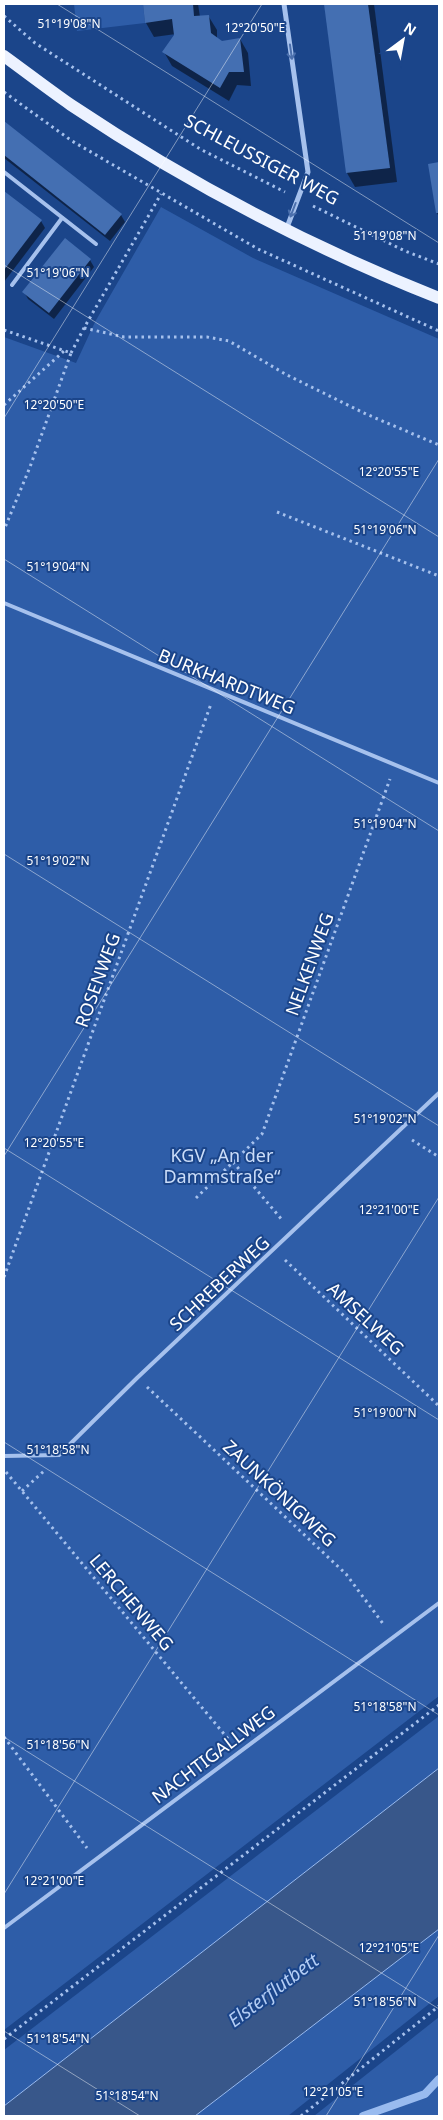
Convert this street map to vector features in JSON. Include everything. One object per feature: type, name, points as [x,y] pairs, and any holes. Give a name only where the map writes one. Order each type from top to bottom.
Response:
[{"type":"main road","points":[[4,56],[71,105],[175,170],[286,230],[439,298]]},
{"type":"street","points":[[284,4],[308,172],[286,230]]},
{"type":"lane","points":[[4,172],[96,244]]},
{"type":"lane","points":[[12,285],[62,218]]},
{"type":"lane","name":"BURKHARDTWEG","points":[[4,603],[439,783]]},
{"type":"lane","name":"SCHREBERWEG","points":[[59,1456],[137,1378],[439,1093]]},
{"type":"lane","points":[[4,1456],[59,1456]]},
{"type":"lane","name":"NACHTIGALLWEG","points":[[4,1928],[439,1603]]},
{"type":"path","name":"SCHLEUSSIGER WEG","points":[[4,16],[35,43],[200,149],[405,251],[439,264]]},
{"type":"path","points":[[4,92],[72,141],[258,249],[439,331]]},
{"type":"path","points":[[4,530],[30,468],[71,353],[161,194]]},
{"type":"path","points":[[84,328],[124,337],[207,337],[229,341],[287,375],[366,414],[439,445]]},
{"type":"path","points":[[4,330],[71,353]]},
{"type":"path","points":[[4,404],[64,351]]},
{"type":"path","points":[[277,512],[439,576]]},
{"type":"path","name":"ROSENWEG","points":[[4,1277],[216,692]]},
{"type":"path","name":"NELKENWEG","points":[[196,1198],[262,1134],[395,764]]},
{"type":"path","points":[[399,1131],[439,1157]]},
{"type":"path","points":[[233,1162],[292,1232]]},
{"type":"path","name":"AMSELWEG","points":[[274,1250],[439,1406]]},
{"type":"path","name":"ZAUNKÖNIGWEG","points":[[137,1378],[346,1574],[393,1638]]},
{"type":"path","points":[[22,1491],[59,1456]]},
{"type":"path","name":"LERCHENWEG","points":[[4,1470],[239,1752]]},
{"type":"path","points":[[4,2039],[439,1705]]},
{"type":"path","points":[[4,1736],[95,1860]]},
{"type":"path","points":[[301,2116],[439,2006]]},
{"type":"green space","points":[[74,4],[143,4],[145,23],[77,31]]},
{"type":"green space","name":"KGV „An der Dammstraße“","points":[[161,207],[253,258],[439,339],[439,1696],[4,2030],[4,337],[76,363],[95,322]]},
{"type":"green space","points":[[439,1716],[439,1768],[4,2106],[4,2050]]},
{"type":"green space","points":[[439,1929],[439,1996],[288,2116],[195,2116]]},
{"type":"green space","points":[[439,2017],[439,2116],[314,2116]]},
{"type":"water","name":"Elsterflutbett","points":[[439,1768],[439,1929],[195,2116],[4,2116],[4,2106]]},
{"type":"building","points":[[143,4],[193,4],[194,16],[209,15],[211,33],[222,41],[240,38],[244,72],[229,72],[220,88],[162,52],[174,35],[172,19],[145,23]]},
{"type":"building","points":[[324,4],[368,4],[390,168],[346,173]]},
{"type":"building","points":[[4,121],[122,214],[105,235],[4,155]]},
{"type":"building","points":[[439,162],[439,213],[436,213],[428,164]]},
{"type":"building","points":[[4,191],[42,220],[4,270]]},
{"type":"building","points":[[65,238],[91,259],[49,313],[22,292]]},
{"type":"waterway","points":[[363,2116],[425,2094],[439,2079]]}]
